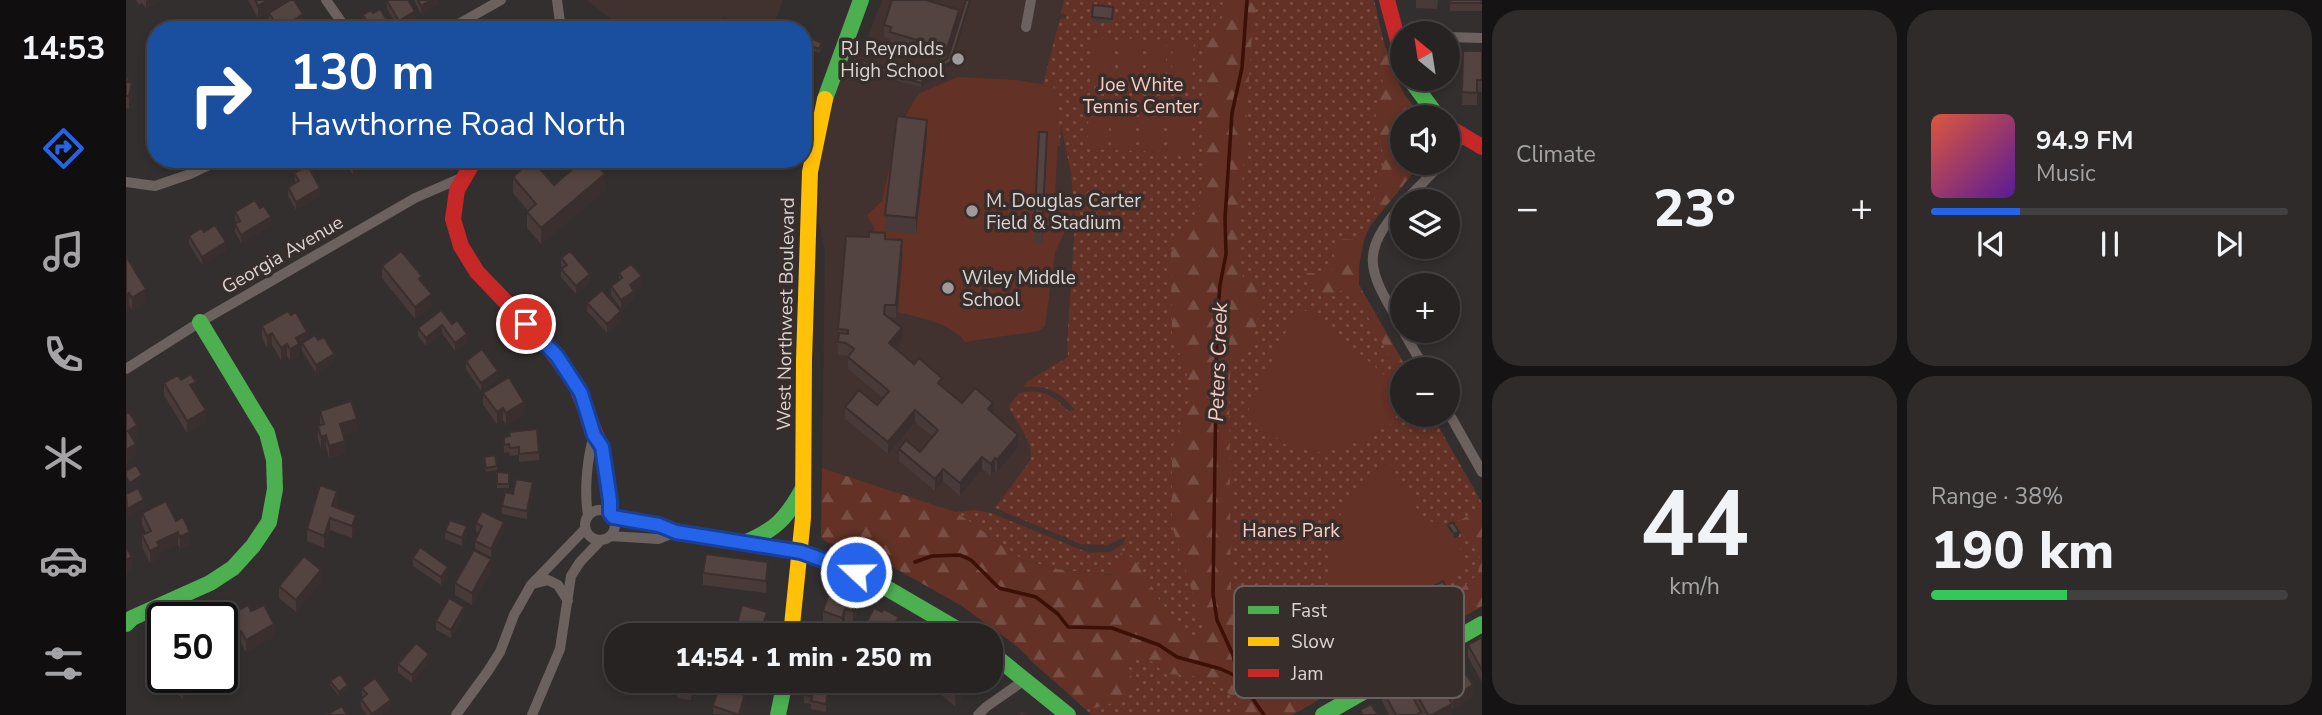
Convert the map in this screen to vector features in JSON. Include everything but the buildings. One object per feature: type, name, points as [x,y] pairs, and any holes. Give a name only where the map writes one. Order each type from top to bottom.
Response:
[{"type":"street","points":[[326,0],[341,21]]},
{"type":"street","points":[[464,21],[501,0]]},
{"type":"street","points":[[557,0],[560,21]]},
{"type":"street","name":"West Northwest Boulevard","points":[[812,162],[826,92],[861,0]]},
{"type":"street","points":[[1026,27],[1031,0]]},
{"type":"street","points":[[1387,0],[1394,21]]},
{"type":"street","points":[[1460,37],[1482,38]]},
{"type":"street","points":[[1460,140],[1462,137],[1482,147]]},
{"type":"street","points":[[126,183],[155,186],[203,168]]},
{"type":"street","points":[[468,168],[454,196],[452,218],[463,253],[479,276],[567,369],[586,405],[594,435],[602,447],[615,527],[580,562],[571,576],[560,649],[532,715]]},
{"type":"street","name":"West Northwest Boulevard","points":[[792,623],[801,552],[806,231],[811,168]]},
{"type":"street","points":[[1417,189],[1430,175]]},
{"type":"street","name":"Georgia Avenue","points":[[126,369],[200,321],[415,198],[461,178]]},
{"type":"street","points":[[1390,218],[1377,238],[1372,264],[1374,279],[1390,308]]},
{"type":"street","points":[[126,624],[132,618],[210,583],[233,568],[253,546],[268,522],[275,489],[274,460],[267,433],[200,321]]},
{"type":"street","points":[[1457,427],[1482,472]]},
{"type":"street","points":[[456,715],[499,652],[514,615],[531,585],[585,528],[588,515],[586,499],[589,449],[594,435]]},
{"type":"street","points":[[744,543],[780,525],[803,488]]},
{"type":"street","points":[[588,515],[601,510],[676,532],[801,552],[866,576],[947,623]]},
{"type":"street","points":[[585,528],[593,538],[657,539],[676,532]]},
{"type":"street","points":[[531,585],[548,580],[558,585],[568,601]]},
{"type":"street","points":[[1464,634],[1482,624]]},
{"type":"street","points":[[1003,662],[1068,715]]},
{"type":"street","points":[[978,715],[985,707],[1026,679]]},
{"type":"street","points":[[778,715],[783,693]]},
{"type":"street","points":[[1323,715],[1353,698]]},
{"type":"shaded area","points":[[587,0],[783,0],[775,21],[614,21]]},
{"type":"shaded area","name":"Wiley Middle School","points":[[882,0],[1067,0],[1058,110],[1071,174],[1075,221],[1067,344],[1079,428],[1130,526],[1114,575],[956,512],[822,468],[825,251],[819,223],[819,178],[823,143],[842,68],[863,49]]},
{"type":"green space","name":"Hanes Park","points":[[1064,0],[1374,0],[1390,61],[1390,91],[1403,91],[1412,105],[1390,105],[1390,175],[1411,175],[1400,189],[1390,189],[1390,201],[1370,226],[1361,247],[1359,285],[1400,357],[1390,357],[1390,427],[1439,427],[1482,503],[1482,606],[1464,616],[1464,586],[1234,586],[1234,698],[1322,698],[1292,715],[1092,715],[1028,658],[1114,575],[1062,570],[1023,560],[956,512],[975,510],[991,513],[1089,553],[1110,552],[1123,544],[1126,537],[1107,545],[1081,544],[995,508],[1030,461],[1030,446],[1009,406],[1019,393],[1046,394],[1068,411],[1075,410],[1065,399],[1047,388],[1023,387],[1028,381],[1068,357],[1075,221],[1071,174],[1061,125],[1060,146],[1057,146],[1054,87],[1016,80],[1043,84],[1060,19],[1066,18],[1066,15],[1061,14]]},
{"type":"green space","points":[[1223,0],[1258,0],[1252,34],[1237,262],[1243,277],[1263,288],[1252,350],[1231,359],[1229,396],[1234,698],[1322,698],[1292,715],[1243,715],[1220,685],[1191,676],[1164,674],[1141,654],[1129,667],[1133,683],[1124,700],[1087,710],[1003,636],[1003,623],[985,623],[962,606],[884,562],[826,542],[821,537],[822,468],[956,512],[1023,560],[1062,570],[1113,575],[1121,553],[1135,559],[1171,622],[1191,639],[1205,633],[1172,526],[1172,449],[1190,396],[1186,369],[1172,336],[1171,252],[1201,204],[1207,36],[1222,18]]},
{"type":"green space","points":[[1092,37],[1113,38],[1111,82],[1090,81]]},
{"type":"green space","points":[[1120,38],[1140,39],[1138,83],[1118,82]]},
{"type":"green space","points":[[1147,39],[1167,40],[1165,84],[1145,83]]},
{"type":"green space","points":[[1173,40],[1194,41],[1192,85],[1171,84]]},
{"type":"green space","points":[[1386,48],[1390,60],[1390,91],[1403,91],[1413,105],[1390,105],[1390,175],[1411,175],[1400,189],[1390,189],[1390,201],[1378,216],[1373,207],[1384,158],[1375,121],[1377,104],[1384,86],[1374,51]]},
{"type":"green space","name":"M. Douglas Carter Field & Stadium","points":[[958,77],[1016,80],[1054,87],[1058,135],[1055,196],[1070,204],[1073,213],[1055,253],[1045,326],[1039,331],[965,342],[944,326],[898,312],[903,252],[886,250],[874,243],[874,228],[867,215],[882,201],[897,132],[920,93]]},
{"type":"green space","points":[[1089,105],[1110,106],[1108,150],[1087,149]]},
{"type":"green space","points":[[1116,106],[1137,107],[1135,151],[1114,150]]},
{"type":"green space","points":[[1144,107],[1164,108],[1162,152],[1142,151]]},
{"type":"green space","points":[[1171,108],[1191,109],[1189,153],[1169,152]]},
{"type":"green space","points":[[1335,239],[1364,240],[1359,285],[1400,357],[1390,357],[1352,289],[1329,296],[1322,294],[1306,273],[1332,274]]},
{"type":"green space","points":[[1311,310],[1390,380],[1390,425],[1358,441],[1322,453],[1284,444],[1247,413],[1295,313]]},
{"type":"green space","points":[[1389,462],[1424,520],[1442,524],[1450,531],[1460,547],[1465,563],[1457,576],[1439,586],[1333,586],[1330,554],[1334,532],[1342,510],[1354,491],[1370,475]]},
{"type":"green space","points":[[1482,508],[1482,606],[1464,616],[1464,586],[1477,575],[1481,559],[1457,522]]},
{"type":"waterway","name":"Peters Creek","points":[[1234,659],[1217,620],[1213,594],[1217,320],[1226,254],[1225,218],[1232,113],[1242,68],[1247,0]]},
{"type":"waterway","points":[[915,562],[932,556],[960,555],[971,560],[999,588],[1036,597],[1058,614],[1068,627],[1112,628],[1159,645],[1177,657],[1234,675]]},
{"type":"waterway","name":"Peters Creek","points":[[1252,698],[1264,715]]},
{"type":"traffic: fast","points":[[825,99],[861,0]]},
{"type":"traffic: fast","points":[[1419,91],[1429,105]]},
{"type":"traffic: fast","points":[[126,624],[132,618],[210,583],[233,568],[253,546],[269,522],[275,489],[274,460],[267,433],[200,322]]},
{"type":"traffic: fast","points":[[744,543],[779,522],[791,509],[802,490]]},
{"type":"traffic: fast","points":[[801,552],[866,576],[946,623]]},
{"type":"traffic: fast","points":[[1464,634],[1482,624]]},
{"type":"traffic: fast","points":[[1003,662],[1068,715]]},
{"type":"traffic: fast","points":[[778,715],[783,693]]},
{"type":"traffic: fast","points":[[1323,715],[1353,698]]},
{"type":"traffic: slow","points":[[812,162],[825,99]]},
{"type":"traffic: slow","points":[[792,623],[803,518],[804,360],[811,168]]},
{"type":"traffic: jam","points":[[1387,0],[1393,21]]},
{"type":"traffic: jam","points":[[1460,134],[1482,147]]},
{"type":"traffic: jam","points":[[470,168],[457,190],[453,219],[461,246],[477,272],[547,345],[575,383],[602,450],[610,513]]},
{"type":"place","name":"RJ Reynolds High School","points":[[958,59]]},
{"type":"place","name":"M. Douglas Carter Field & Stadium","points":[[972,211]]},
{"type":"place","name":"Wiley Middle School","points":[[948,288]]},
{"type":"route","points":[[526,324],[557,356],[581,393],[594,435],[602,447],[610,513],[613,517],[659,525],[676,532],[801,552],[856,572]]},
{"type":"park label","name":"Joe White Tennis Center","points":[[1141,95]]}]
